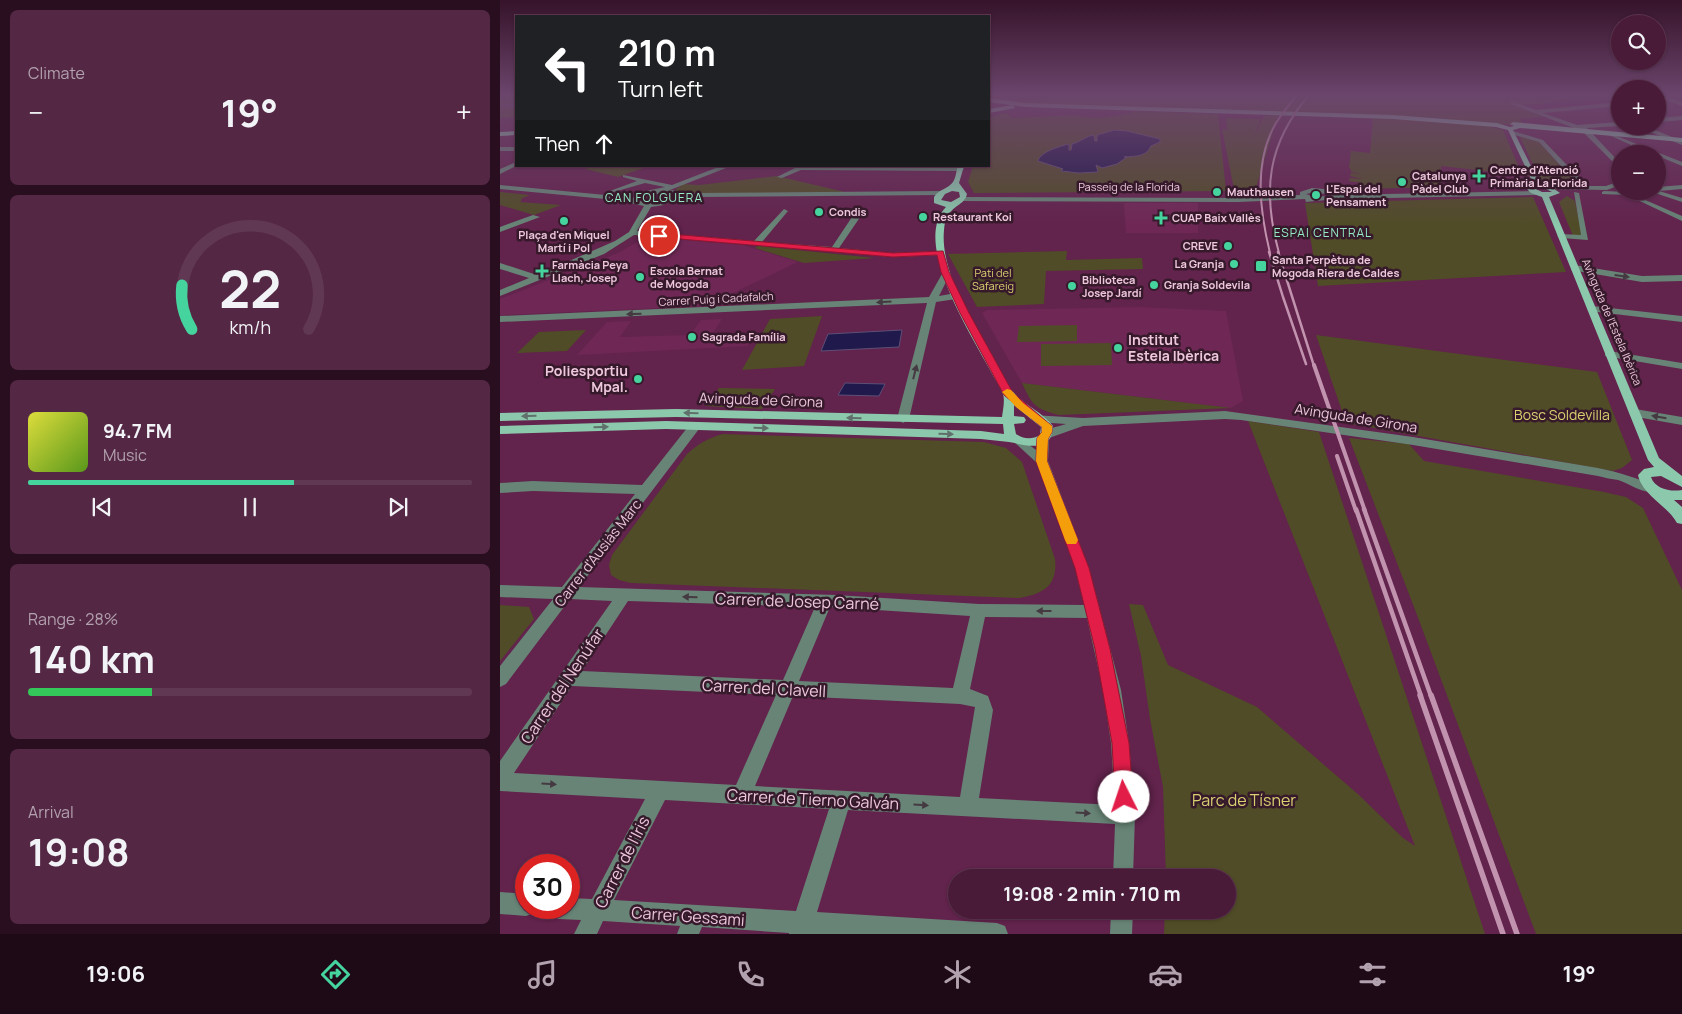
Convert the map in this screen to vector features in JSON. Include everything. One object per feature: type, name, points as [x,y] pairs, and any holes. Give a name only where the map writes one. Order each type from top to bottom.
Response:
[{"type":"main road","points":[[1516,139],[1537,185],[1547,192]]},
{"type":"main road","points":[[1659,139],[1674,140]]},
{"type":"main road","points":[[944,213],[964,195],[958,187],[961,168]]},
{"type":"main road","points":[[1528,187],[1537,185]]},
{"type":"main road","points":[[940,199],[948,190],[958,187]]},
{"type":"main road","points":[[1528,187],[1547,192]]},
{"type":"main road","name":"Avinguda de l'Estela Ibèrica","points":[[1547,192],[1561,236],[1609,354],[1636,413],[1650,469],[1645,482],[1653,488]]},
{"type":"main road","points":[[940,199],[953,204]]},
{"type":"main road","points":[[940,199],[944,213],[940,230],[940,253],[946,274],[1008,400],[1014,431],[1031,442],[1044,437],[1047,426],[1008,400]]},
{"type":"main road","points":[[986,422],[1001,412],[1008,400]]},
{"type":"main road","name":"Avinguda de Girona","points":[[500,417],[676,413],[902,419],[986,422],[1014,431]]},
{"type":"main road","points":[[1014,431],[1036,418]]},
{"type":"main road","name":"Avinguda de Girona","points":[[500,430],[695,426],[981,435],[1014,431]]},
{"type":"main road","points":[[1650,469],[1679,486]]},
{"type":"main road","points":[[1653,488],[1666,494],[1679,486]]},
{"type":"main road","points":[[1679,486],[1680,515]]},
{"type":"main road","points":[[1653,488],[1680,515]]},
{"type":"street","points":[[1534,139],[1541,141],[1586,189]]},
{"type":"street","points":[[1593,139],[1611,157]]},
{"type":"street","points":[[1622,139],[1636,145]]},
{"type":"street","points":[[1671,139],[1682,142]]},
{"type":"street","points":[[500,147],[515,145]]},
{"type":"street","points":[[500,147],[515,149]]},
{"type":"street","points":[[1666,158],[1682,164]]},
{"type":"street","points":[[500,165],[514,165]]},
{"type":"street","points":[[500,172],[514,165]]},
{"type":"street","points":[[667,201],[673,197],[673,189],[726,167]]},
{"type":"street","points":[[780,176],[803,167],[961,168]]},
{"type":"street","points":[[625,176],[667,186],[681,185]]},
{"type":"street","points":[[612,192],[643,180]]},
{"type":"street","points":[[500,182],[644,194],[681,185]]},
{"type":"street","points":[[1666,183],[1682,182]]},
{"type":"street","points":[[1547,192],[1611,186]]},
{"type":"street","points":[[500,187],[634,200],[644,194]]},
{"type":"street","name":"Passeig de la Florida","points":[[1304,197],[1302,194],[1308,190],[1323,192],[1528,187]]},
{"type":"street","points":[[1666,189],[1682,187]]},
{"type":"street","points":[[656,192],[940,199]]},
{"type":"street","points":[[1323,192],[1328,195],[1328,198]]},
{"type":"street","points":[[1547,192],[1611,194]]},
{"type":"street","name":"Passeig de la Florida","points":[[962,198],[1296,198],[1316,200],[1328,198],[1547,192]]},
{"type":"street","points":[[1561,236],[1586,238],[1576,193]]},
{"type":"street","points":[[1666,195],[1682,200]]},
{"type":"street","name":"Passeig de la Florida","points":[[1296,198],[1304,197],[1316,200]]},
{"type":"street","points":[[634,200],[638,204],[648,205],[667,201],[940,199]]},
{"type":"street","points":[[1641,200],[1682,219]]},
{"type":"street","points":[[500,293],[601,252],[632,233],[648,205]]},
{"type":"street","points":[[834,250],[861,210]]},
{"type":"street","points":[[756,244],[784,211]]},
{"type":"street","points":[[500,230],[536,217]]},
{"type":"street","points":[[632,233],[893,255],[940,253]]},
{"type":"street","points":[[500,266],[537,278]]},
{"type":"street","points":[[1574,268],[1642,278],[1682,278]]},
{"type":"street","points":[[902,419],[932,300],[946,274]]},
{"type":"street","name":"Carrer Puig i Cadafalch","points":[[500,319],[932,300],[956,296]]},
{"type":"street","points":[[1592,309],[1682,319]]},
{"type":"street","points":[[1609,354],[1682,366]]},
{"type":"street","points":[[1636,413],[1682,421]]},
{"type":"street","name":"Avinguda de Girona","points":[[1036,418],[1082,422],[1225,415],[1250,417],[1404,440],[1623,477],[1639,485],[1653,488]]},
{"type":"street","name":"Avinguda de Girona","points":[[1044,437],[1082,422]]},
{"type":"street","name":"Carrer d'Ausiàs Marc","points":[[500,679],[695,426]]},
{"type":"street","points":[[1014,431],[1042,461],[1082,568],[1093,612],[1112,690],[1120,743],[1125,815],[1123,869]]},
{"type":"street","points":[[1042,461],[1044,437]]},
{"type":"street","name":"Avinguda de Girona","points":[[1623,477],[1650,469]]},
{"type":"street","points":[[500,488],[533,486],[646,490]]},
{"type":"street","name":"Carrer de Josep Carné","points":[[500,591],[826,601],[979,610],[1093,612]]},
{"type":"street","name":"Carrer del Nenúfar","points":[[500,777],[624,595]]},
{"type":"street","points":[[742,794],[826,601]]},
{"type":"street","points":[[960,696],[979,610]]},
{"type":"street","name":"Carrer del Clavell","points":[[567,678],[974,698],[982,702],[984,710],[968,808]]},
{"type":"street","name":"Carrer de Tierno Galván","points":[[500,782],[1125,815]]},
{"type":"street","name":"Carrer de l'Iris","points":[[585,934],[660,790]]},
{"type":"street","points":[[801,928],[841,801]]},
{"type":"street","points":[[500,904],[515,905]]},
{"type":"street","name":"Carrer Gessami","points":[[580,909],[597,910],[691,926],[997,934]]},
{"type":"street","points":[[1121,934],[1122,919]]},
{"type":"shaded area","points":[[1085,139],[1095,139],[1097,141],[1097,139],[1160,139],[1160,142],[1151,146],[1143,154],[1124,157],[1127,157],[1117,164],[1102,168],[1096,165],[1098,172],[1079,173],[1061,171],[1063,169],[1038,161],[1042,155],[1061,146],[1069,144],[1069,150],[1071,150],[1072,144]]},
{"type":"shaded area","name":"CUAP Baix Vallès","points":[[1124,203],[1198,203],[1198,233],[1126,233]]},
{"type":"shaded area","name":"Escola Bernat de Mogoda","points":[[646,237],[743,245],[798,262],[706,306],[500,315],[500,299],[618,253]]},
{"type":"shaded area","name":"Institut Estela Ibèrica","points":[[1139,307],[1226,311],[1243,401],[1231,408],[1022,383],[982,313],[987,310]]},
{"type":"shaded area","name":"Sagrada Família","points":[[722,319],[711,336],[755,334],[748,346],[577,355],[607,322],[631,321],[620,337],[690,335],[701,320]]},
{"type":"shaded area","points":[[902,330],[899,347],[821,351],[828,334]]},
{"type":"shaded area","points":[[845,383],[885,384],[879,396],[838,395]]},
{"type":"green space","points":[[990,139],[1221,139],[1226,191],[974,193],[968,182],[973,167],[990,167]]},
{"type":"green space","points":[[1224,139],[1271,139],[1255,191],[1234,189]]},
{"type":"green space","points":[[1371,139],[1507,139],[1522,175],[1441,166],[1442,187],[1362,189],[1362,183],[1349,181],[1350,178],[1363,179],[1350,176],[1351,173],[1363,174],[1351,172],[1349,168],[1351,151],[1370,153]]},
{"type":"green space","points":[[1521,139],[1538,141],[1579,187],[1542,184]]},
{"type":"green space","points":[[592,167],[646,167],[618,177],[585,169]]},
{"type":"green space","points":[[777,176],[849,193],[675,193],[676,189],[684,184],[699,185]]},
{"type":"green space","points":[[500,192],[530,195],[521,199],[520,202],[561,205],[534,215],[500,205]]},
{"type":"green space","points":[[1567,196],[1575,201],[1582,237],[1573,236],[1559,202]]},
{"type":"green space","points":[[1533,197],[1566,272],[1318,286],[1305,203]]},
{"type":"green space","points":[[758,246],[875,258],[804,263],[755,248]]},
{"type":"green space","name":"Pati del Safareig","points":[[1067,251],[1066,260],[1142,258],[1143,269],[1046,271],[1044,304],[977,307],[948,254]]},
{"type":"green space","points":[[822,316],[804,366],[742,370],[770,319]]},
{"type":"green space","points":[[1077,325],[1077,341],[1017,342],[1019,326]]},
{"type":"green space","points":[[586,330],[567,351],[517,353],[539,332]]},
{"type":"green space","name":"Bosc Soldevilla","points":[[1316,335],[1597,372],[1632,460],[1622,468],[1613,471],[1346,423]]},
{"type":"green space","points":[[1111,343],[1112,365],[1041,366],[1041,344]]},
{"type":"green space","points":[[1022,383],[1231,408],[1059,415],[1044,411],[1035,405]]},
{"type":"green space","points":[[719,388],[775,389],[762,409],[705,406]]},
{"type":"green space","name":"Parc de Tísner","points":[[1248,421],[1319,432],[1485,934],[1164,934],[1165,919],[1236,919],[1236,869],[1166,869],[1163,787],[1150,719],[1141,656],[1129,604],[1143,605],[1168,665],[1257,707],[1359,795],[1403,838],[1415,846]]},
{"type":"green space","points":[[723,434],[984,442],[1006,448],[1022,462],[1055,559],[1054,576],[1042,591],[1019,598],[631,583],[619,580],[611,575],[609,565],[612,555],[687,454],[713,437]]},
{"type":"green space","points":[[1349,438],[1409,444],[1424,461],[1604,492],[1626,497],[1643,508],[1682,590],[1682,934],[1536,934]]},
{"type":"green space","points":[[500,605],[529,607],[534,619],[500,661]]},
{"type":"railway","points":[[1269,139],[1261,170],[1261,204],[1270,253]]},
{"type":"railway","points":[[1279,253],[1271,209],[1270,189],[1272,169],[1281,139]]},
{"type":"railway","points":[[1269,252],[1306,364]]},
{"type":"railway","points":[[1278,252],[1314,366]]},
{"type":"railway","points":[[1314,365],[1365,511]]},
{"type":"railway","points":[[1337,456],[1356,511]]},
{"type":"railway","points":[[1356,509],[1421,696]]},
{"type":"railway","points":[[1364,509],[1431,696]]},
{"type":"railway","points":[[1420,695],[1503,934]]},
{"type":"railway","points":[[1431,695],[1517,934]]},
{"type":"slow traffic","points":[[1007,392],[1047,426],[1046,435],[1043,438],[1042,461],[1072,540]]},
{"type":"place","name":"Centre d'Atenció Primària La Florida","points":[[1479,176]]},
{"type":"place","name":"Catalunya Pàdel Club","points":[[1402,182]]},
{"type":"place","name":"Mauthausen","points":[[1217,192]]},
{"type":"place","name":"L'Espai del Pensament","points":[[1316,195]]},
{"type":"place","name":"Condis","points":[[819,212]]},
{"type":"place","name":"Restaurant Koi","points":[[923,217]]},
{"type":"place","name":"CUAP Baix Vallès","points":[[1161,218]]},
{"type":"place","name":"Plaça d'en Miquel Martí i Pol","points":[[564,221]]},
{"type":"place","name":"CREVE","points":[[1228,246]]},
{"type":"place","name":"La Granja","points":[[1234,264]]},
{"type":"place","name":"Santa Perpètua de Mogoda Riera de Caldes","points":[[1261,266]]},
{"type":"place","name":"Farmàcia Peya Llach, Josep","points":[[542,271]]},
{"type":"place","name":"Escola Bernat de Mogoda","points":[[640,277]]},
{"type":"place","name":"Granja Soldevila","points":[[1154,285]]},
{"type":"place","name":"Biblioteca Josep Jardí","points":[[1072,286]]},
{"type":"place","name":"Sagrada Família","points":[[692,337]]},
{"type":"place","name":"Institut Estela Ibèrica","points":[[1118,348]]},
{"type":"place","name":"Poliesportiu Mpal.","points":[[638,379]]},
{"type":"district","name":"CAN FOLGUERA","points":[[654,198]]},
{"type":"district","name":"ESPAI CENTRAL","points":[[1323,233]]},
{"type":"route","points":[[659,236],[893,255],[940,253],[945,272],[964,313],[1009,395],[1047,426],[1046,435],[1043,438],[1042,461],[1082,568],[1103,649],[1112,690],[1120,743],[1124,797]]}]
